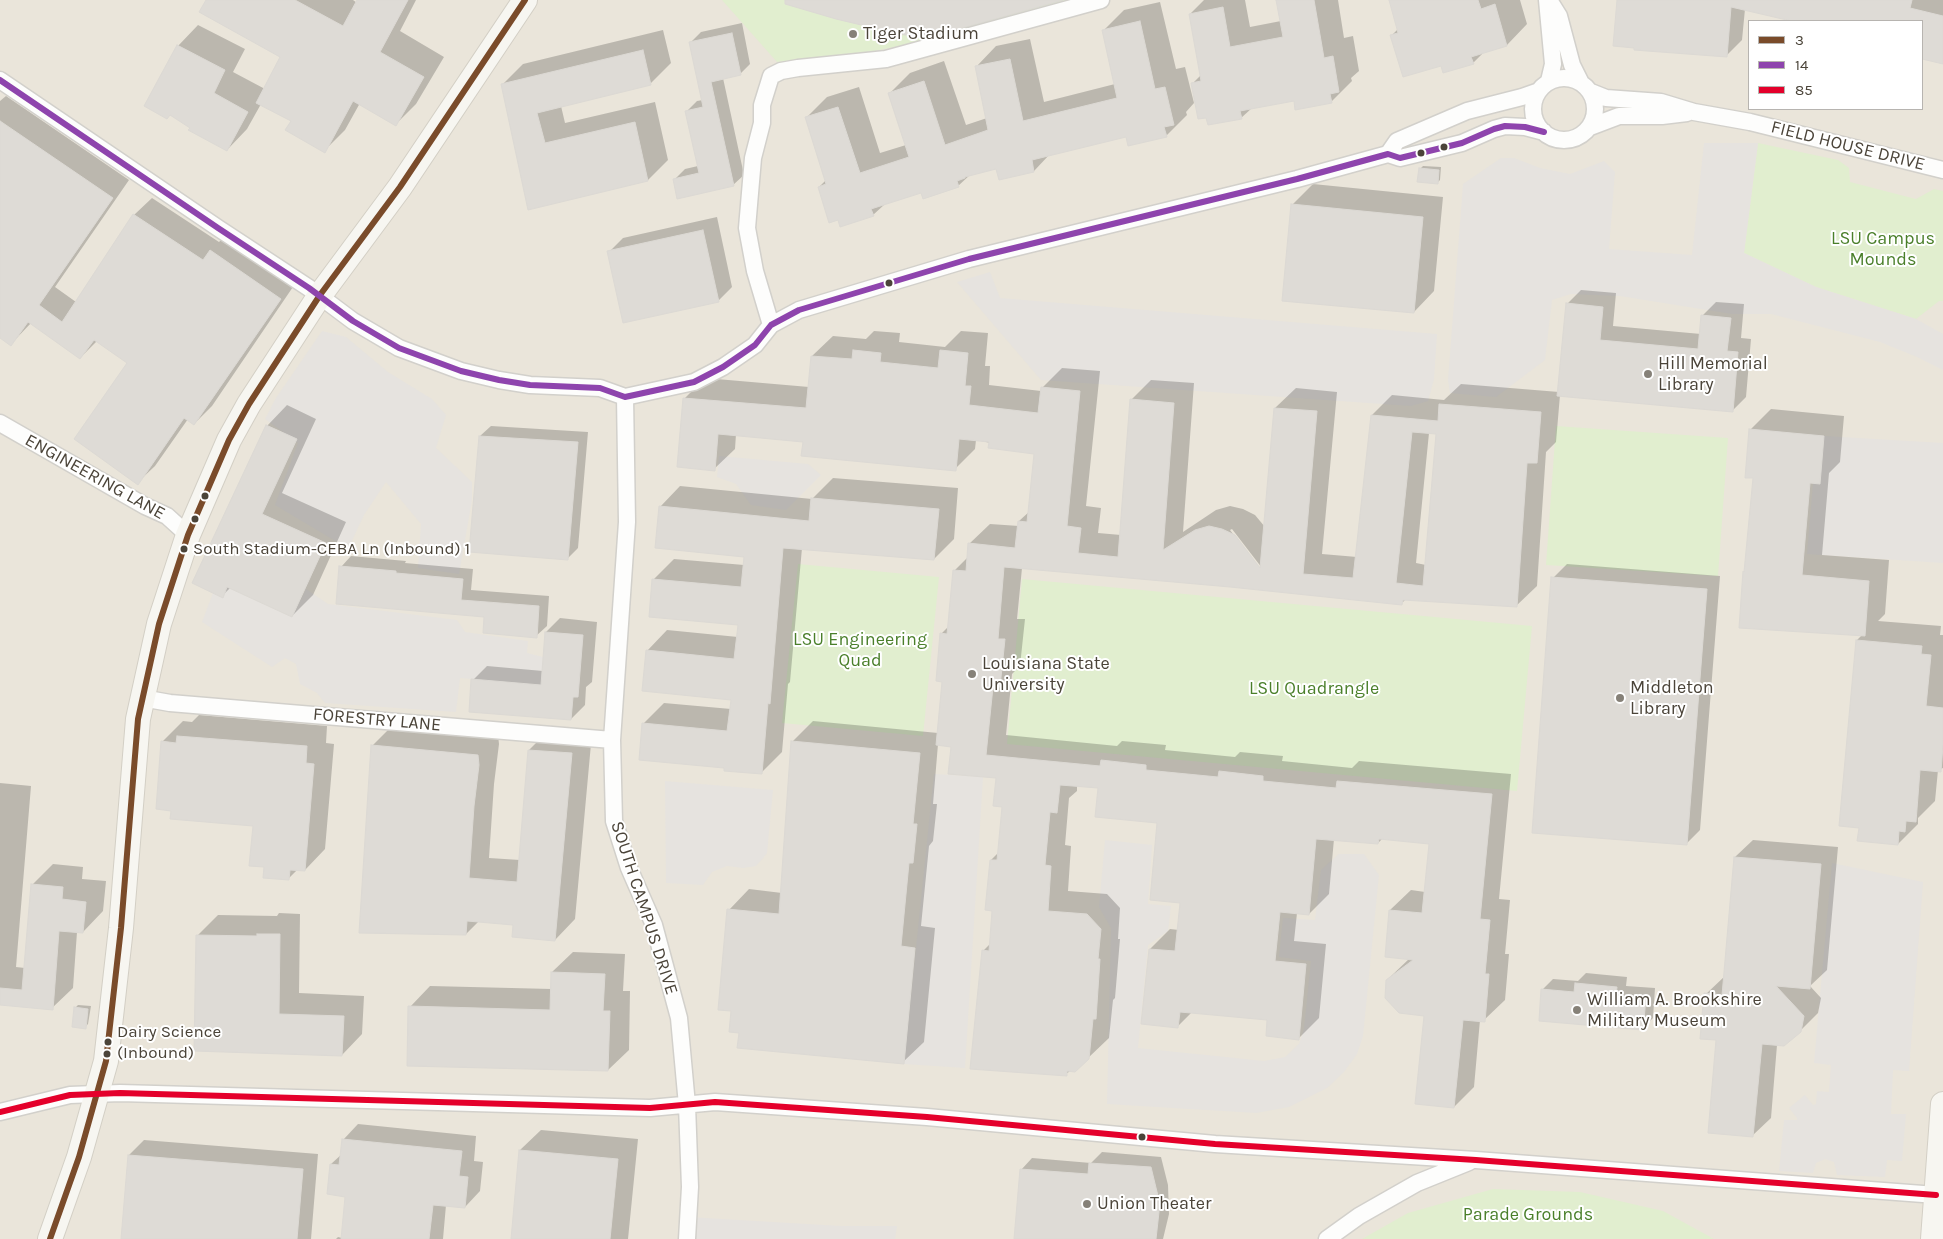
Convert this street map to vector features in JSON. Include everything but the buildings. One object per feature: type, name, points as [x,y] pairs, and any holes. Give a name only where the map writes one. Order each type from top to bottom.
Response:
[{"type":"street","points":[[50,1239],[79,1156],[106,1061],[121,928],[134,759],[142,698],[159,624],[188,534],[229,440],[250,404],[320,295],[400,187],[525,0]]},
{"type":"street","points":[[771,325],[755,271],[748,228],[753,158],[762,123],[762,105],[771,76],[781,71],[798,68],[886,59],[1101,0]]},
{"type":"street","points":[[1548,0],[1559,16],[1572,65],[1596,106],[1590,127],[1583,134],[1568,140],[1551,137],[1544,132],[1536,121],[1533,110],[1533,103],[1544,86],[1553,64],[1548,0]]},
{"type":"street","points":[[1388,154],[1397,141],[1467,111],[1522,97],[1566,77],[1586,87]]},
{"type":"street","points":[[0,80],[193,212],[320,295],[353,321],[399,348],[461,371],[530,385],[600,388],[625,396],[694,382],[723,367],[755,345],[771,325],[806,308],[969,259],[1297,179],[1388,154],[1400,158],[1462,143],[1505,126],[1544,132]]},
{"type":"street","name":"FIELD HOUSE DRIVE","points":[[1586,87],[1606,98],[1661,102],[1694,112],[1750,122],[1943,170]]},
{"type":"street","name":"FIELD HOUSE DRIVE","points":[[1590,127],[1619,116],[1662,116],[1694,112]]},
{"type":"street","name":"SOUTH CAMPUS DRIVE","points":[[625,396],[627,522],[612,740],[614,821],[629,868],[654,925],[679,1018],[687,1105],[690,1187],[686,1239]]},
{"type":"street","name":"ENGINEERING LANE","points":[[0,423],[145,506],[167,516],[188,534]]},
{"type":"street","name":"FORESTRY LANE","points":[[142,698],[170,703],[612,740]]},
{"type":"street","points":[[0,1112],[70,1095],[127,1093],[650,1108],[715,1102],[902,1114],[1215,1144],[1476,1160],[1936,1195]]},
{"type":"street","points":[[1933,1239],[1943,1104]]},
{"type":"street","points":[[1327,1239],[1359,1216],[1417,1182],[1476,1160]]},
{"type":"shaded area","name":"Louisiana State University","points":[[0,0],[1943,0],[1943,1239],[0,1239]]},
{"type":"shaded area","points":[[1704,143],[1758,143],[1744,253],[1816,287],[1916,319],[1943,334],[1943,370],[1880,342],[1771,314],[1732,314],[1620,296],[1571,294],[1552,300],[1545,360],[1496,397],[1450,393],[1448,380],[1463,184],[1501,158],[1514,158],[1540,168],[1570,174],[1604,161],[1615,172],[1609,249],[1692,255]]},
{"type":"shaded area","points":[[990,272],[1000,298],[1437,334],[1434,379],[1428,401],[1411,406],[1041,380],[957,282]]},
{"type":"shaded area","points":[[322,331],[346,337],[388,372],[432,399],[446,415],[436,448],[472,482],[472,500],[459,574],[418,568],[421,524],[386,482],[364,515],[349,547],[275,505],[298,443],[265,419],[276,398]]},
{"type":"shaded area","points":[[1824,436],[1943,443],[1943,563],[1807,554],[1813,484],[1820,484]]},
{"type":"shaded area","points":[[719,456],[808,464],[821,475],[786,510],[751,505],[736,484],[717,477]]},
{"type":"shaded area","points":[[227,587],[292,617],[306,589],[328,604],[457,620],[465,632],[528,641],[527,653],[543,657],[541,685],[460,678],[456,712],[325,703],[317,693],[300,684],[296,664],[285,658],[272,667],[202,622],[213,593],[222,597]]},
{"type":"shaded area","points":[[934,774],[983,777],[965,1068],[904,1064]]},
{"type":"shaded area","points":[[665,781],[773,790],[767,853],[756,866],[743,868],[727,866],[712,872],[703,885],[666,883]]},
{"type":"shaded area","points":[[1105,840],[1152,845],[1148,904],[1171,906],[1168,931],[1148,945],[1138,1048],[1264,1061],[1285,1057],[1299,1044],[1304,1029],[1311,961],[1279,957],[1283,918],[1315,920],[1321,870],[1339,854],[1364,854],[1379,875],[1363,1036],[1357,1054],[1344,1072],[1327,1088],[1289,1107],[1256,1113],[1107,1104],[1111,928],[1099,907]]},
{"type":"shaded area","points":[[1832,863],[1923,882],[1909,1071],[1893,1070],[1891,1114],[1906,1114],[1902,1161],[1887,1160],[1885,1177],[1837,1175],[1834,1162],[1825,1159],[1816,1163],[1813,1173],[1779,1171],[1784,1120],[1797,1120],[1789,1108],[1805,1095],[1813,1105],[1816,1104],[1817,1091],[1829,1092],[1831,1065],[1814,1063]]},
{"type":"shaded area","points":[[688,1217],[841,1226],[897,1226],[895,1239],[687,1239]]},
{"type":"green space","name":"Tiger Stadium","points":[[722,0],[1078,0],[933,39],[860,54],[777,62]]},
{"type":"green space","name":"LSU Campus Mounds","points":[[1758,143],[1838,160],[1849,168],[1850,182],[1916,199],[1934,189],[1943,191],[1943,301],[1939,301],[1916,319],[1816,287],[1744,253]]},
{"type":"green space","points":[[1556,426],[1728,438],[1718,576],[1546,565]]},
{"type":"green space","name":"LSU Engineering Quad","points":[[798,564],[939,577],[923,736],[782,723]]},
{"type":"green space","name":"LSU Quadrangle","points":[[1022,579],[1532,626],[1517,791],[1007,744]]},
{"type":"green space","name":"Parade Grounds","points":[[1493,1189],[1580,1192],[1663,1211],[1714,1239],[1362,1239],[1408,1213]]},
{"type":"transit line","name":"3","points":[[50,1239],[79,1157],[106,1061],[121,928],[138,719],[159,624],[188,535],[229,440],[249,404],[320,295],[400,187],[525,0]]},
{"type":"transit line","name":"14","points":[[0,80],[309,288],[353,321],[399,348],[461,371],[499,380],[530,385],[600,388],[625,397],[694,382],[723,367],[755,345],[771,325],[799,310],[969,259],[1297,179],[1388,154],[1400,158],[1462,143],[1505,126],[1525,127],[1544,132]]},
{"type":"transit line","name":"85","points":[[0,1112],[70,1095],[120,1093],[650,1108],[715,1102],[927,1117],[1215,1144],[1476,1160],[1936,1195]]},
{"type":"place","name":"Tiger Stadium","points":[[853,34]]},
{"type":"place","name":"Hill Memorial Library","points":[[1648,374]]},
{"type":"place","name":"South Stadium-CEBA Ln (Inbound) 1","points":[[184,549]]},
{"type":"place","name":"Louisiana State University","points":[[972,674]]},
{"type":"place","name":"Middleton Library","points":[[1620,698]]},
{"type":"place","name":"William A. Brookshire Military Museum","points":[[1577,1010]]},
{"type":"place","name":"Dairy Science (Inbound)","points":[[108,1042]]},
{"type":"place","name":"Union Theater","points":[[1087,1204]]}]
